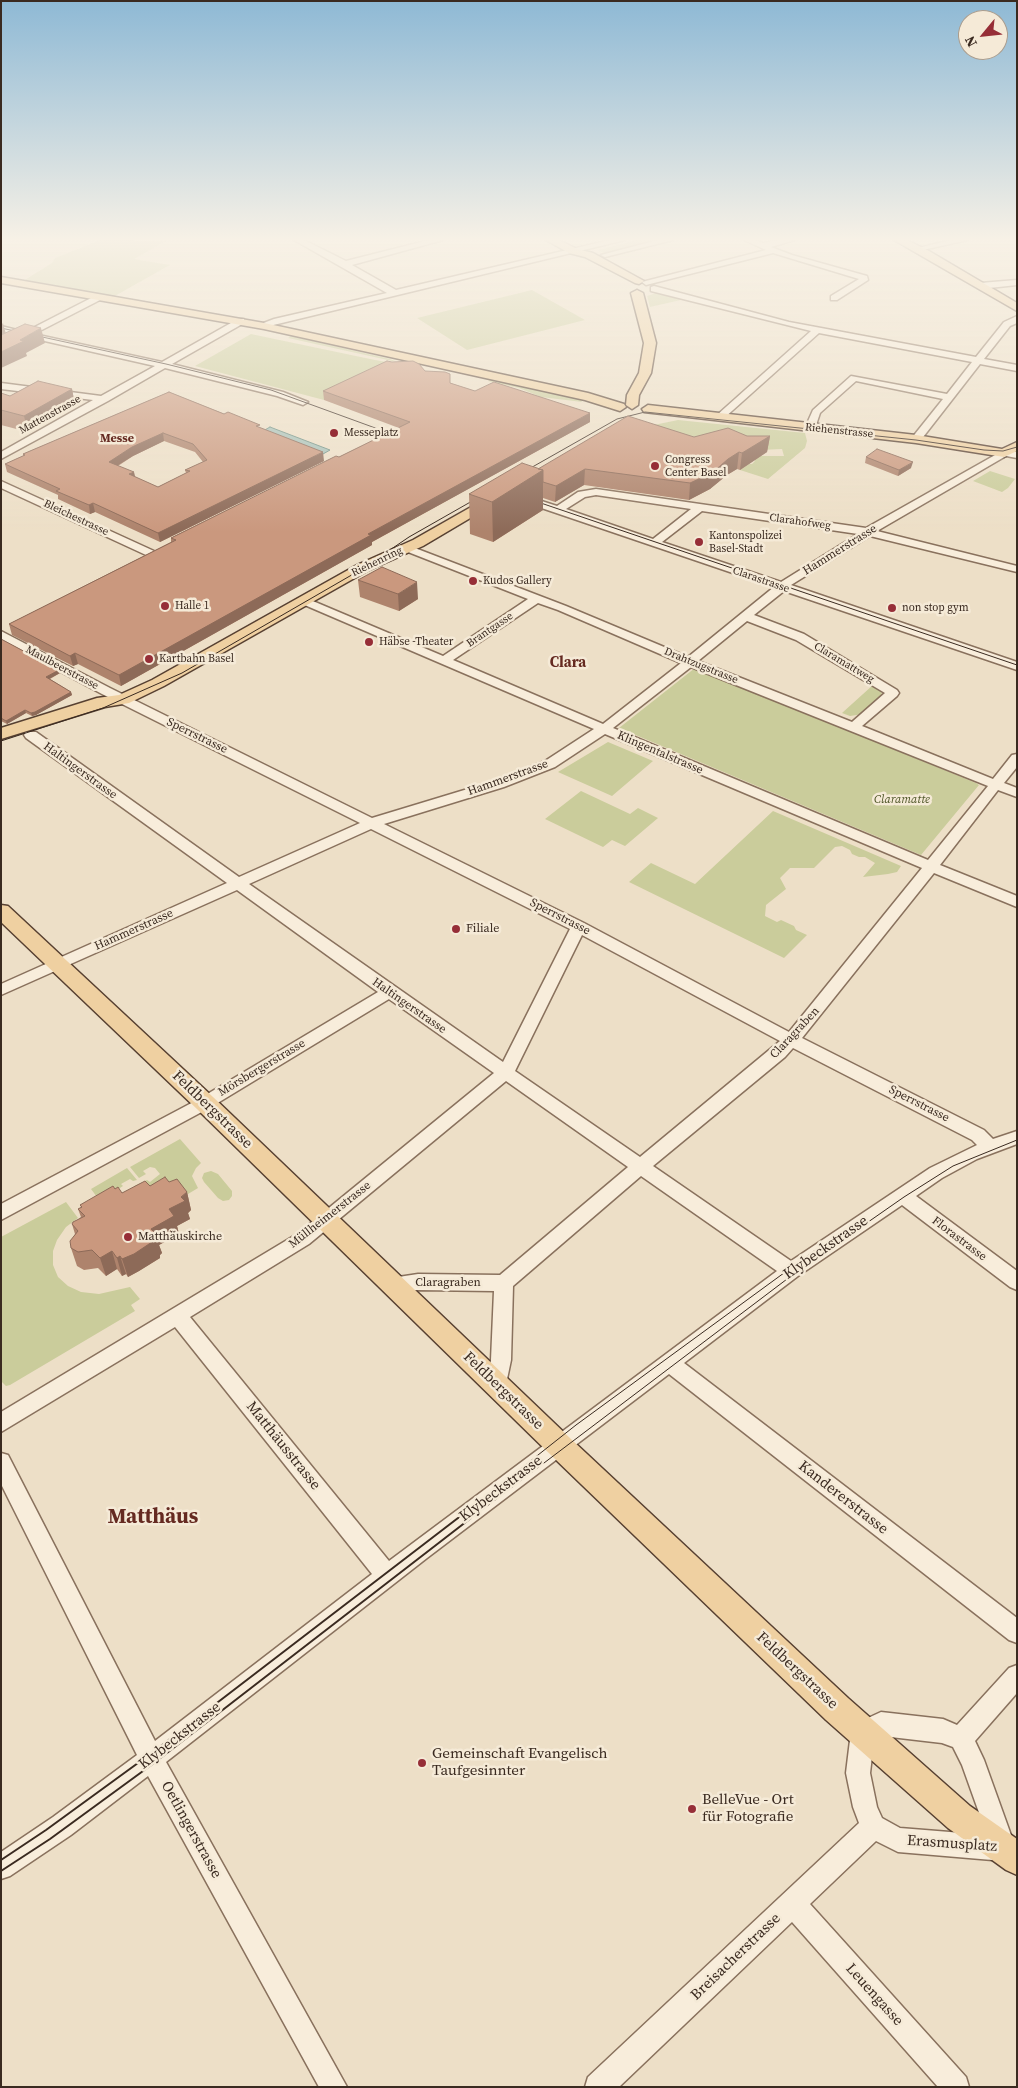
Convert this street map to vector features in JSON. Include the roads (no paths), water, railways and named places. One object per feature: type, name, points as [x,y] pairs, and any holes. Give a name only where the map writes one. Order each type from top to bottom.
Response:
[{"type":"main road","points":[[316,337],[626,406]]},
{"type":"main road","points":[[627,419],[617,414],[626,406],[645,373],[650,343],[649,337]]},
{"type":"main road","name":"Riehenstrasse","points":[[626,406],[645,415],[674,412],[916,439],[1010,454]]},
{"type":"main road","name":"Hammerstrasse","points":[[1010,454],[1017,446]]},
{"type":"main road","name":"Riehenring","points":[[1,745],[109,708],[123,699],[180,672],[362,568],[407,548],[510,493]]},
{"type":"main road","name":"Riehenring","points":[[1,734],[103,702],[123,699]]},
{"type":"main road","name":"Feldbergstrasse","points":[[1,911],[205,1103],[559,1446],[863,1732],[960,1817],[1010,1854]]},
{"type":"street","points":[[1,347],[21,337]]},
{"type":"street","points":[[37,337],[164,365],[280,394],[303,402]]},
{"type":"street","name":"Mattenstrasse","points":[[1,456],[212,337]]},
{"type":"street","points":[[720,418],[809,337]]},
{"type":"street","points":[[856,337],[1017,368]]},
{"type":"street","points":[[916,439],[996,337]]},
{"type":"street","points":[[810,428],[816,412],[854,378],[948,397]]},
{"type":"street","points":[[1,386],[105,399]]},
{"type":"street","name":"Hammerstrasse","points":[[1,990],[372,823],[499,784],[550,764],[604,729],[690,662],[781,587],[868,532],[1010,454]]},
{"type":"street","name":"Bleichestrasse","points":[[1,484],[156,550],[134,562]]},
{"type":"street","name":"Clarahofweg","points":[[558,510],[582,494],[591,492],[868,532],[1017,569]]},
{"type":"street","name":"Clarastrasse","points":[[510,493],[1017,666]]},
{"type":"street","points":[[654,543],[699,508]]},
{"type":"street","name":"Drahtzugstrasse","points":[[407,548],[1017,793]]},
{"type":"street","name":"Brantgasse","points":[[444,661],[536,599]]},
{"type":"street","name":"Klingentalstrasse","points":[[304,601],[776,802],[1017,902]]},
{"type":"street","name":"Claramattweg","points":[[745,616],[800,637],[893,693],[854,728]]},
{"type":"street","name":"Maulbeerstrasse","points":[[3,630],[123,699]]},
{"type":"street","name":"Sperrstrasse","points":[[123,699],[579,926],[978,1135],[990,1147]]},
{"type":"street","name":"Haltingerstrasse","points":[[31,735],[389,992],[791,1271]]},
{"type":"street","name":"Claragraben","points":[[392,1284],[504,1283],[639,1167],[779,1053],[1017,758]]},
{"type":"street","name":"Müllheimerstrasse","points":[[1,1423],[303,1239],[506,1072],[579,926]]},
{"type":"street","name":"Mörsbergerstrasse","points":[[1,1213],[205,1103],[389,992]]},
{"type":"street","name":"Klybeckstrasse","points":[[1,1867],[62,1826],[151,1759],[387,1576],[791,1271],[902,1195],[952,1164],[1017,1137]]},
{"type":"street","name":"Florastrasse","points":[[902,1195],[1017,1282]]},
{"type":"street","points":[[496,1384],[501,1360],[504,1283]]},
{"type":"street","name":"Matthäusstrasse","points":[[178,1316],[387,1576]]},
{"type":"street","name":"Kandererstrasse","points":[[670,1363],[1017,1632]]},
{"type":"street","name":"Oetlingerstrasse","points":[[1,1462],[151,1759],[334,2087]]},
{"type":"street","points":[[873,1827],[865,1807],[858,1773],[863,1732],[881,1724],[901,1725],[943,1731],[961,1739],[1017,1676]]},
{"type":"street","name":"Erasmusplatz","points":[[873,1827],[898,1840],[1010,1854],[972,1760],[961,1739]]},
{"type":"street","name":"Breisacherstrasse","points":[[598,2087],[873,1827]]},
{"type":"street","name":"Leuengasse","points":[[792,1903],[956,2087]]},
{"type":"water","points":[[270,427],[330,450],[323,454],[263,431]]},
{"type":"tram line","points":[[44,337],[166,364],[271,390],[400,437]]},
{"type":"tram line","points":[[520,474],[617,419],[645,412],[916,440],[984,450],[1003,451],[1017,447]]},
{"type":"tram line","points":[[1,741],[103,708],[182,673],[362,569],[409,537],[481,496]]},
{"type":"tram line","points":[[529,499],[1017,665]]},
{"type":"tram line","points":[[470,1519],[795,1273],[904,1197],[953,1166],[1017,1140]]},
{"type":"tram line","points":[[457,1519],[576,1425],[814,1251]]},
{"type":"tram line","points":[[1,1860],[46,1830],[149,1755],[458,1518]]},
{"type":"tram line","points":[[1,1871],[50,1839],[154,1763],[471,1518]]},
{"type":"place","name":"Messeplatz","points":[[334,433]]},
{"type":"place","name":"Congress Center Basel","points":[[655,466]]},
{"type":"place","name":"Kantonspolizei Basel-Stadt","points":[[699,542]]},
{"type":"place","name":"Kudos Gallery","points":[[473,581]]},
{"type":"place","name":"Halle 1","points":[[165,606]]},
{"type":"place","name":"non stop gym","points":[[892,608]]},
{"type":"place","name":"Häbse -Theater","points":[[369,642]]},
{"type":"place","name":"Kartbahn Basel","points":[[149,659]]},
{"type":"place","name":"Filiale","points":[[456,929]]},
{"type":"place","name":"Matthäuskirche","points":[[128,1237]]},
{"type":"place","name":"Gemeinschaft Evangelisch Taufgesinnter","points":[[422,1763]]},
{"type":"place","name":"BelleVue - Ort für Fotografie","points":[[692,1809]]},
{"type":"district","name":"Messe","points":[[117,439]]},
{"type":"district","name":"Clara","points":[[568,663]]},
{"type":"district","name":"Matthäus","points":[[153,1518]]},
{"type":"park label","name":"Claramatte","points":[[902,800]]}]
